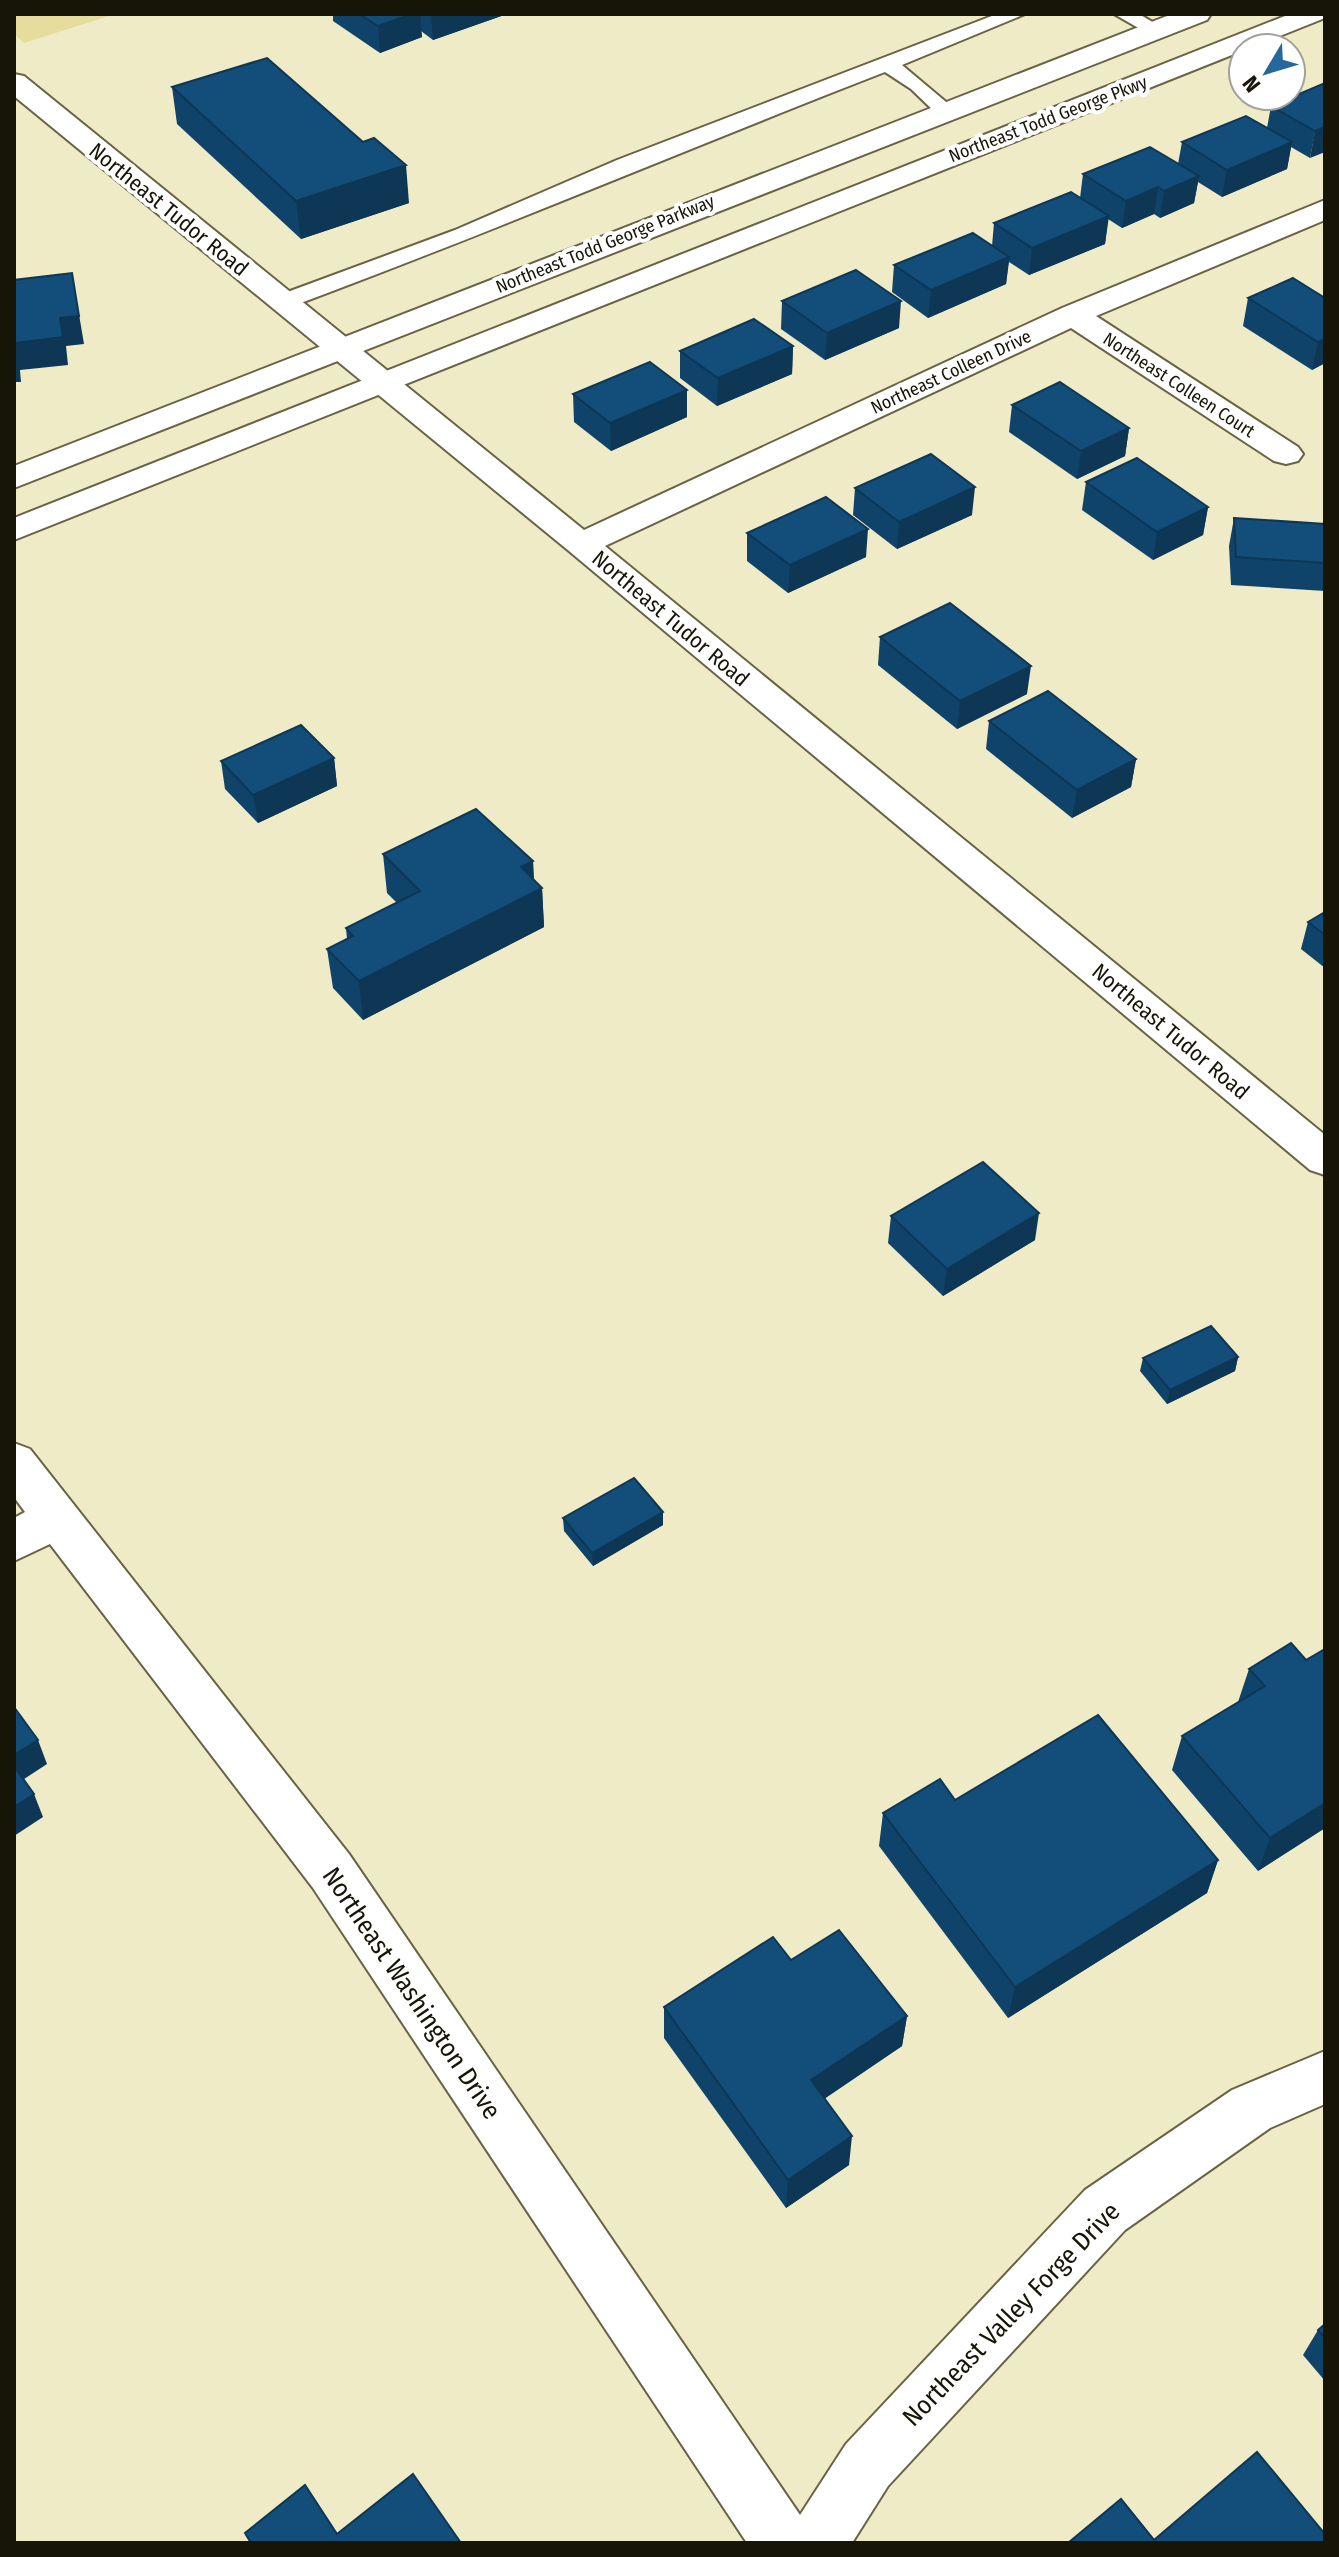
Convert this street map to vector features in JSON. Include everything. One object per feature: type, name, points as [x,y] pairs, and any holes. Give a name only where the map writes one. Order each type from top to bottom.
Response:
[{"type":"street","name":"Northeast Todd George Parkway","points":[[14,478],[1197,14]]},
{"type":"street","name":"Northeast Todd George Pkwy","points":[[380,382],[1314,14]]},
{"type":"street","name":"Northeast Tudor Road","points":[[14,82],[581,544],[1325,1159]]},
{"type":"street","points":[[945,111],[990,142]]},
{"type":"street","name":"Northeast Colleen Drive","points":[[581,544],[1073,315],[1325,209]]},
{"type":"street","name":"Northeast Colleen Court","points":[[1073,315],[1286,454]]},
{"type":"street","points":[[14,530],[380,382]]},
{"type":"street","name":"Northeast Washington Drive","points":[[14,1462],[36,1529],[331,1871],[783,2543]]},
{"type":"street","name":"Northeast Valley Forge Drive","points":[[817,2543],[867,2465],[1105,2210],[1251,2109],[1325,2077]]},
{"type":"lane","points":[[282,302],[463,235],[625,165],[1015,14]]},
{"type":"lane","points":[[1124,14],[1156,30]]},
{"type":"lane","points":[[887,64],[918,85],[945,111]]},
{"type":"shaded area","points":[[14,14],[115,14],[24,43],[14,34]]},
{"type":"building","points":[[359,14],[412,14],[378,26]]},
{"type":"building","points":[[267,58],[363,142],[374,138],[406,165],[296,201],[172,87]]},
{"type":"building","points":[[1325,83],[1325,127],[1315,131],[1282,112],[1307,112],[1307,91]]},
{"type":"building","points":[[1246,116],[1292,142],[1227,170],[1182,142]]},
{"type":"building","points":[[1150,147],[1199,176],[1164,191],[1158,187],[1126,201],[1083,174]]},
{"type":"building","points":[[1071,192],[1109,216],[1032,248],[994,223]]},
{"type":"building","points":[[973,233],[1009,257],[931,290],[894,265]]},
{"type":"building","points":[[856,270],[901,301],[827,333],[782,301]]},
{"type":"building","points":[[72,273],[79,316],[60,318],[63,337],[14,343],[14,280]]},
{"type":"building","points":[[1293,278],[1325,298],[1325,339],[1318,342],[1248,298]]},
{"type":"building","points":[[754,319],[793,346],[718,378],[680,351]]},
{"type":"building","points":[[650,362],[687,390],[610,423],[573,394]]},
{"type":"building","points":[[1060,382],[1129,428],[1081,451],[1012,405]]},
{"type":"building","points":[[931,454],[975,487],[899,522],[855,488]]},
{"type":"building","points":[[1137,458],[1208,507],[1157,532],[1086,482]]},
{"type":"building","points":[[826,497],[868,529],[790,565],[747,533]]},
{"type":"building","points":[[1234,518],[1325,524],[1325,563],[1236,557]]},
{"type":"building","points":[[950,603],[1031,666],[960,701],[880,637]]},
{"type":"building","points":[[1048,691],[1136,759],[1077,790],[989,721]]},
{"type":"building","points":[[301,725],[334,758],[253,795],[221,761]]},
{"type":"building","points":[[476,809],[533,861],[521,867],[542,888],[359,981],[327,949],[353,936],[346,928],[420,891],[383,854]]},
{"type":"building","points":[[1325,912],[1325,935],[1308,922]]},
{"type":"building","points":[[983,1162],[1039,1213],[947,1269],[891,1216]]},
{"type":"building","points":[[1211,1326],[1238,1357],[1170,1390],[1143,1358]]},
{"type":"building","points":[[634,1478],[663,1512],[592,1553],[563,1518]]},
{"type":"building","points":[[1291,1643],[1306,1660],[1325,1649],[1325,1803],[1270,1838],[1182,1736],[1265,1686],[1249,1669]]},
{"type":"building","points":[[14,1707],[38,1740],[14,1755]]},
{"type":"building","points":[[1098,1715],[1218,1860],[1015,1987],[883,1813],[940,1779],[955,1800]]},
{"type":"building","points":[[14,1766],[34,1794],[14,1807]]},
{"type":"building","points":[[839,1930],[907,2016],[811,2080],[852,2136],[788,2180],[664,2007],[773,1937],[791,1960]]},
{"type":"building","points":[[1325,2324],[1325,2338],[1318,2330]]},
{"type":"building","points":[[1257,2452],[1325,2534],[1325,2543],[1068,2543],[1121,2499],[1154,2540]]},
{"type":"building","points":[[413,2474],[461,2543],[251,2543],[245,2533],[305,2485],[337,2534]]}]
